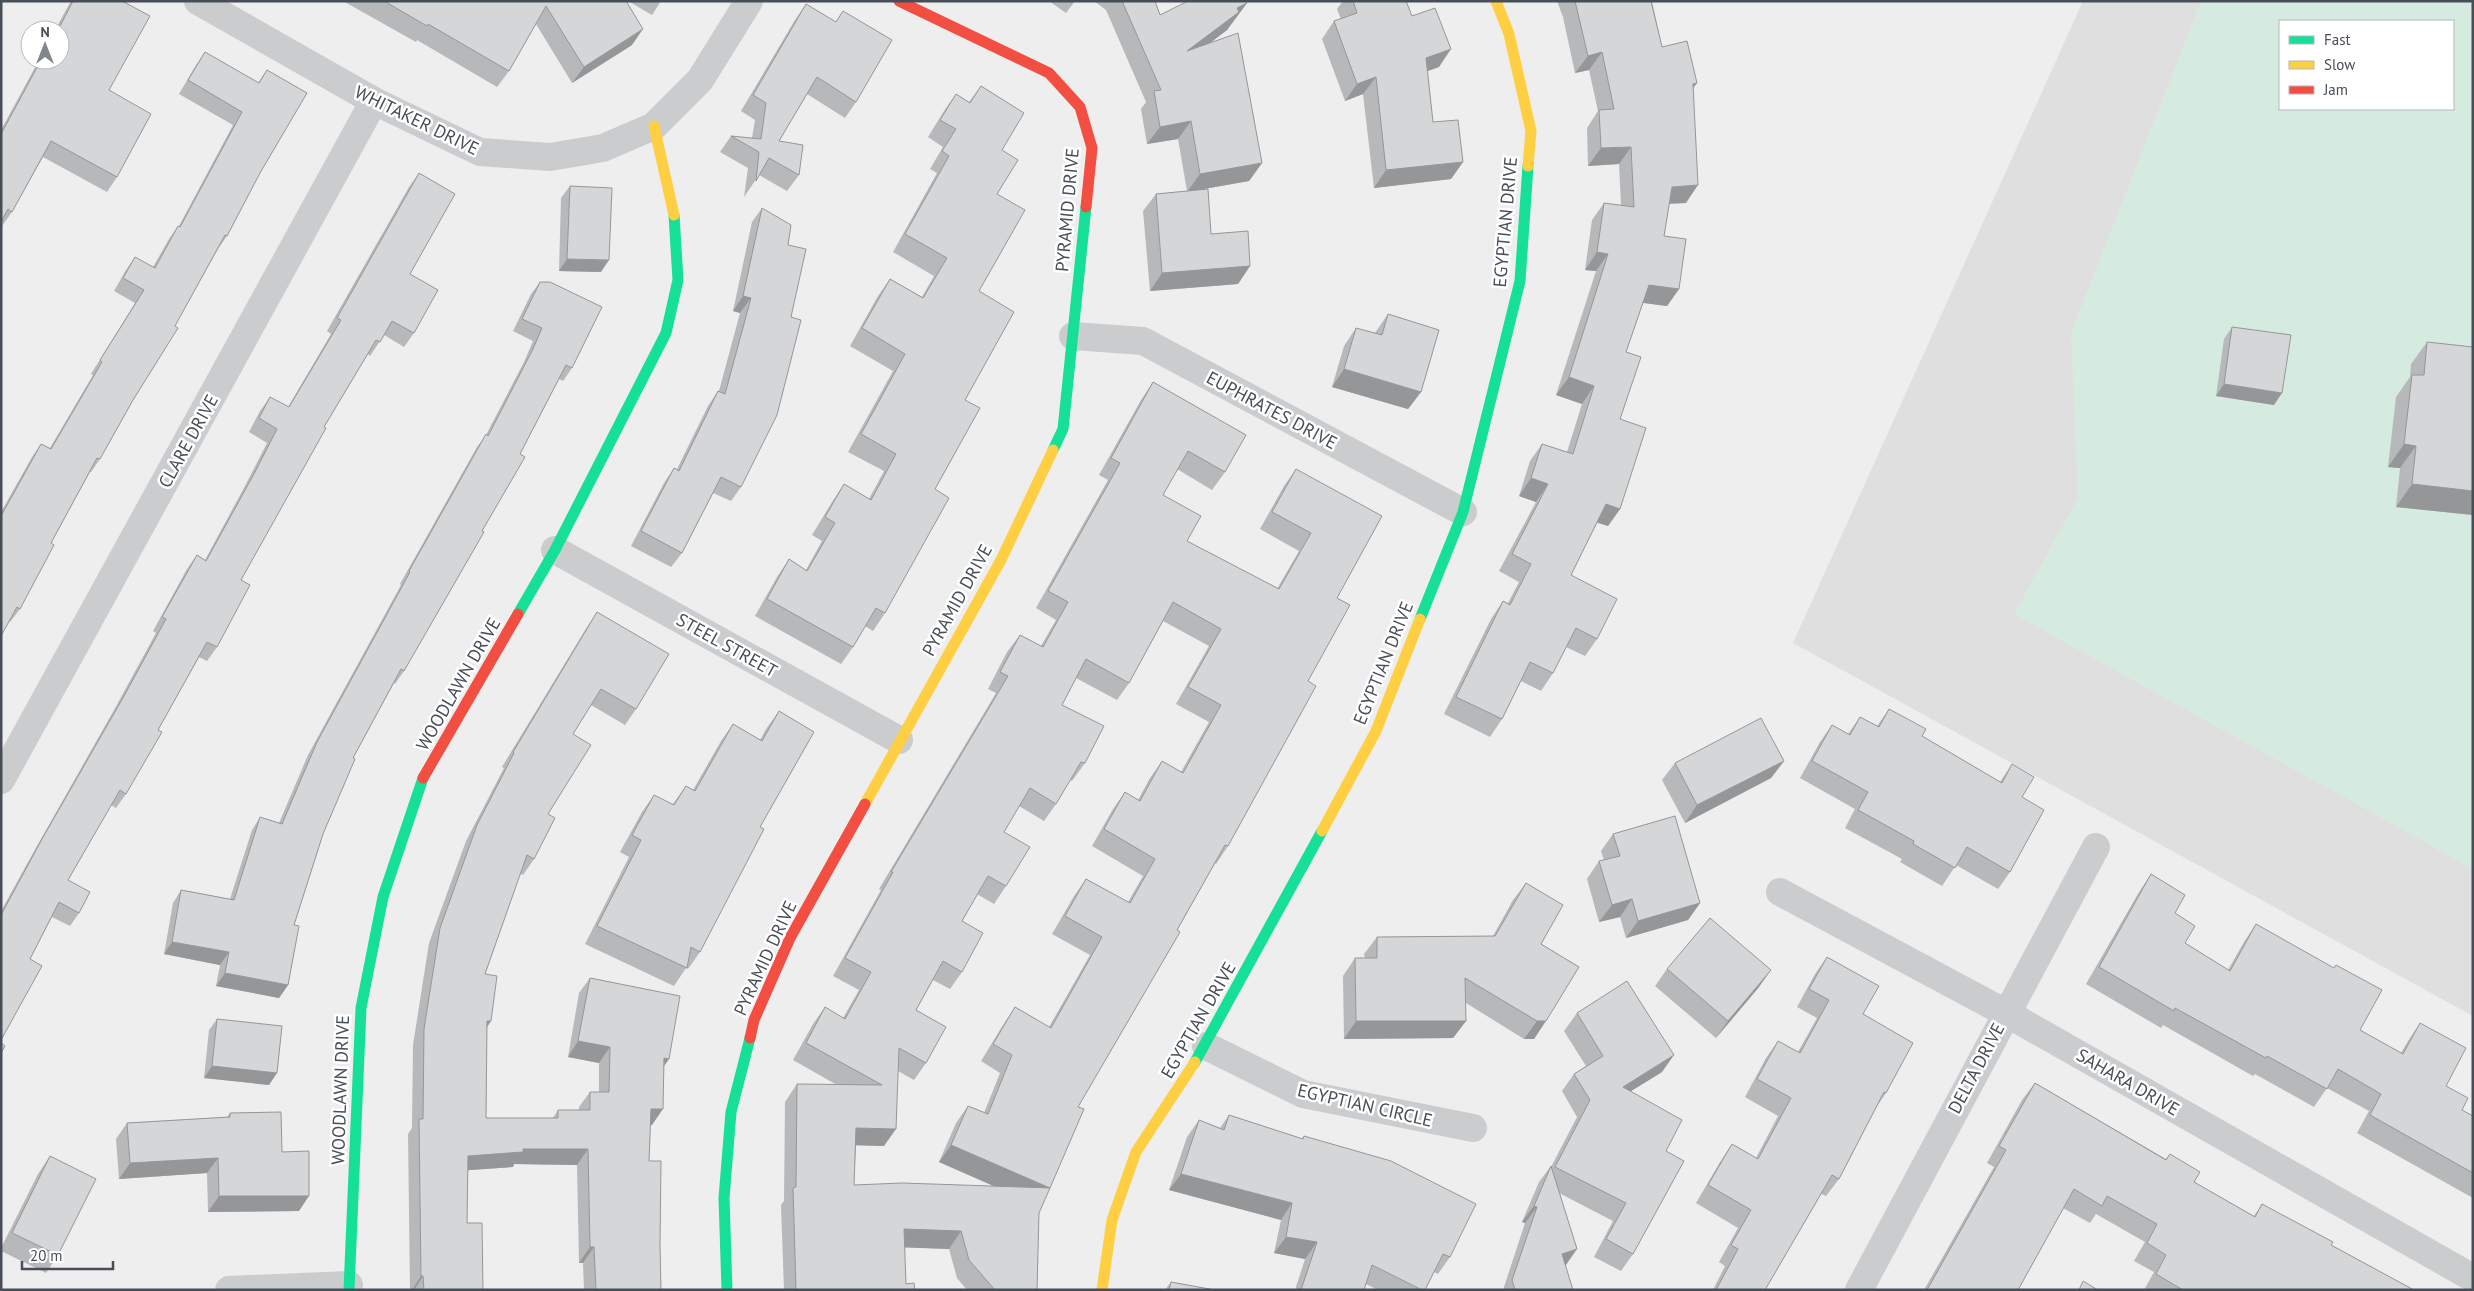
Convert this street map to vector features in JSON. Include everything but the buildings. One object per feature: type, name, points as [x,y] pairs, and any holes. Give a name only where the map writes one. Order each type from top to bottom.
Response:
[{"type":"street","points":[[654,126],[700,80],[748,1]]},
{"type":"street","name":"PYRAMID DRIVE","points":[[727,1290],[724,1198],[732,1112],[754,1020],[790,938],[898,740],[1001,560],[1063,429],[1092,148],[1080,107],[1049,73],[899,1]]},
{"type":"street","name":"EGYPTIAN DRIVE","points":[[1102,1290],[1112,1220],[1136,1152],[1206,1046],[1376,731],[1463,512],[1520,281],[1531,131],[1509,34],[1496,1]]},
{"type":"street","name":"WHITAKER DRIVE","points":[[211,4],[374,101],[480,152],[550,158],[603,148],[654,126]]},
{"type":"street","name":"CLARE DRIVE","points":[[1,780],[374,101]]},
{"type":"street","name":"WOODLAWN DRIVE","points":[[349,1287],[361,1008],[383,897],[419,786],[555,550],[666,334],[678,280],[673,206],[654,126]]},
{"type":"street","name":"EUPHRATES DRIVE","points":[[1073,336],[1143,341],[1463,512]]},
{"type":"street","name":"STEEL STREET","points":[[555,550],[898,740]]},
{"type":"street","name":"DELTA DRIVE","points":[[1859,1290],[2096,847]]},
{"type":"street","name":"SAHARA DRIVE","points":[[1780,892],[2006,1013],[2473,1278]]},
{"type":"street","name":"EGYPTIAN CIRCLE","points":[[1206,1046],[1303,1094],[1473,1128]]},
{"type":"street","points":[[229,1290],[349,1287]]},
{"type":"shaded area","points":[[2083,1],[2473,1],[2473,1016],[1793,643]]},
{"type":"green space","points":[[2201,1],[2473,1],[2473,869],[2014,614],[2078,498],[2071,333]]},
{"type":"traffic: fast","points":[[1420,619],[1463,512],[1520,281],[1528,166]]},
{"type":"traffic: fast","points":[[1053,450],[1063,429],[1086,207]]},
{"type":"traffic: fast","points":[[518,614],[555,550],[666,333],[678,280],[674,215]]},
{"type":"traffic: fast","points":[[349,1290],[361,1008],[383,897],[423,778]]},
{"type":"traffic: fast","points":[[1195,1062],[1322,831]]},
{"type":"traffic: fast","points":[[727,1290],[724,1198],[731,1112],[750,1038]]},
{"type":"traffic: slow","points":[[1496,1],[1509,34],[1531,131],[1528,166]]},
{"type":"traffic: slow","points":[[654,126],[674,215]]},
{"type":"traffic: slow","points":[[865,804],[1001,560],[1053,450]]},
{"type":"traffic: slow","points":[[1322,831],[1376,731],[1420,619]]},
{"type":"traffic: slow","points":[[1102,1290],[1112,1220],[1136,1152],[1195,1062]]},
{"type":"traffic: jam","points":[[899,1],[1049,73],[1080,107],[1092,148],[1086,207]]},
{"type":"traffic: jam","points":[[423,778],[518,614]]},
{"type":"traffic: jam","points":[[750,1038],[754,1020],[790,938],[865,804]]}]
